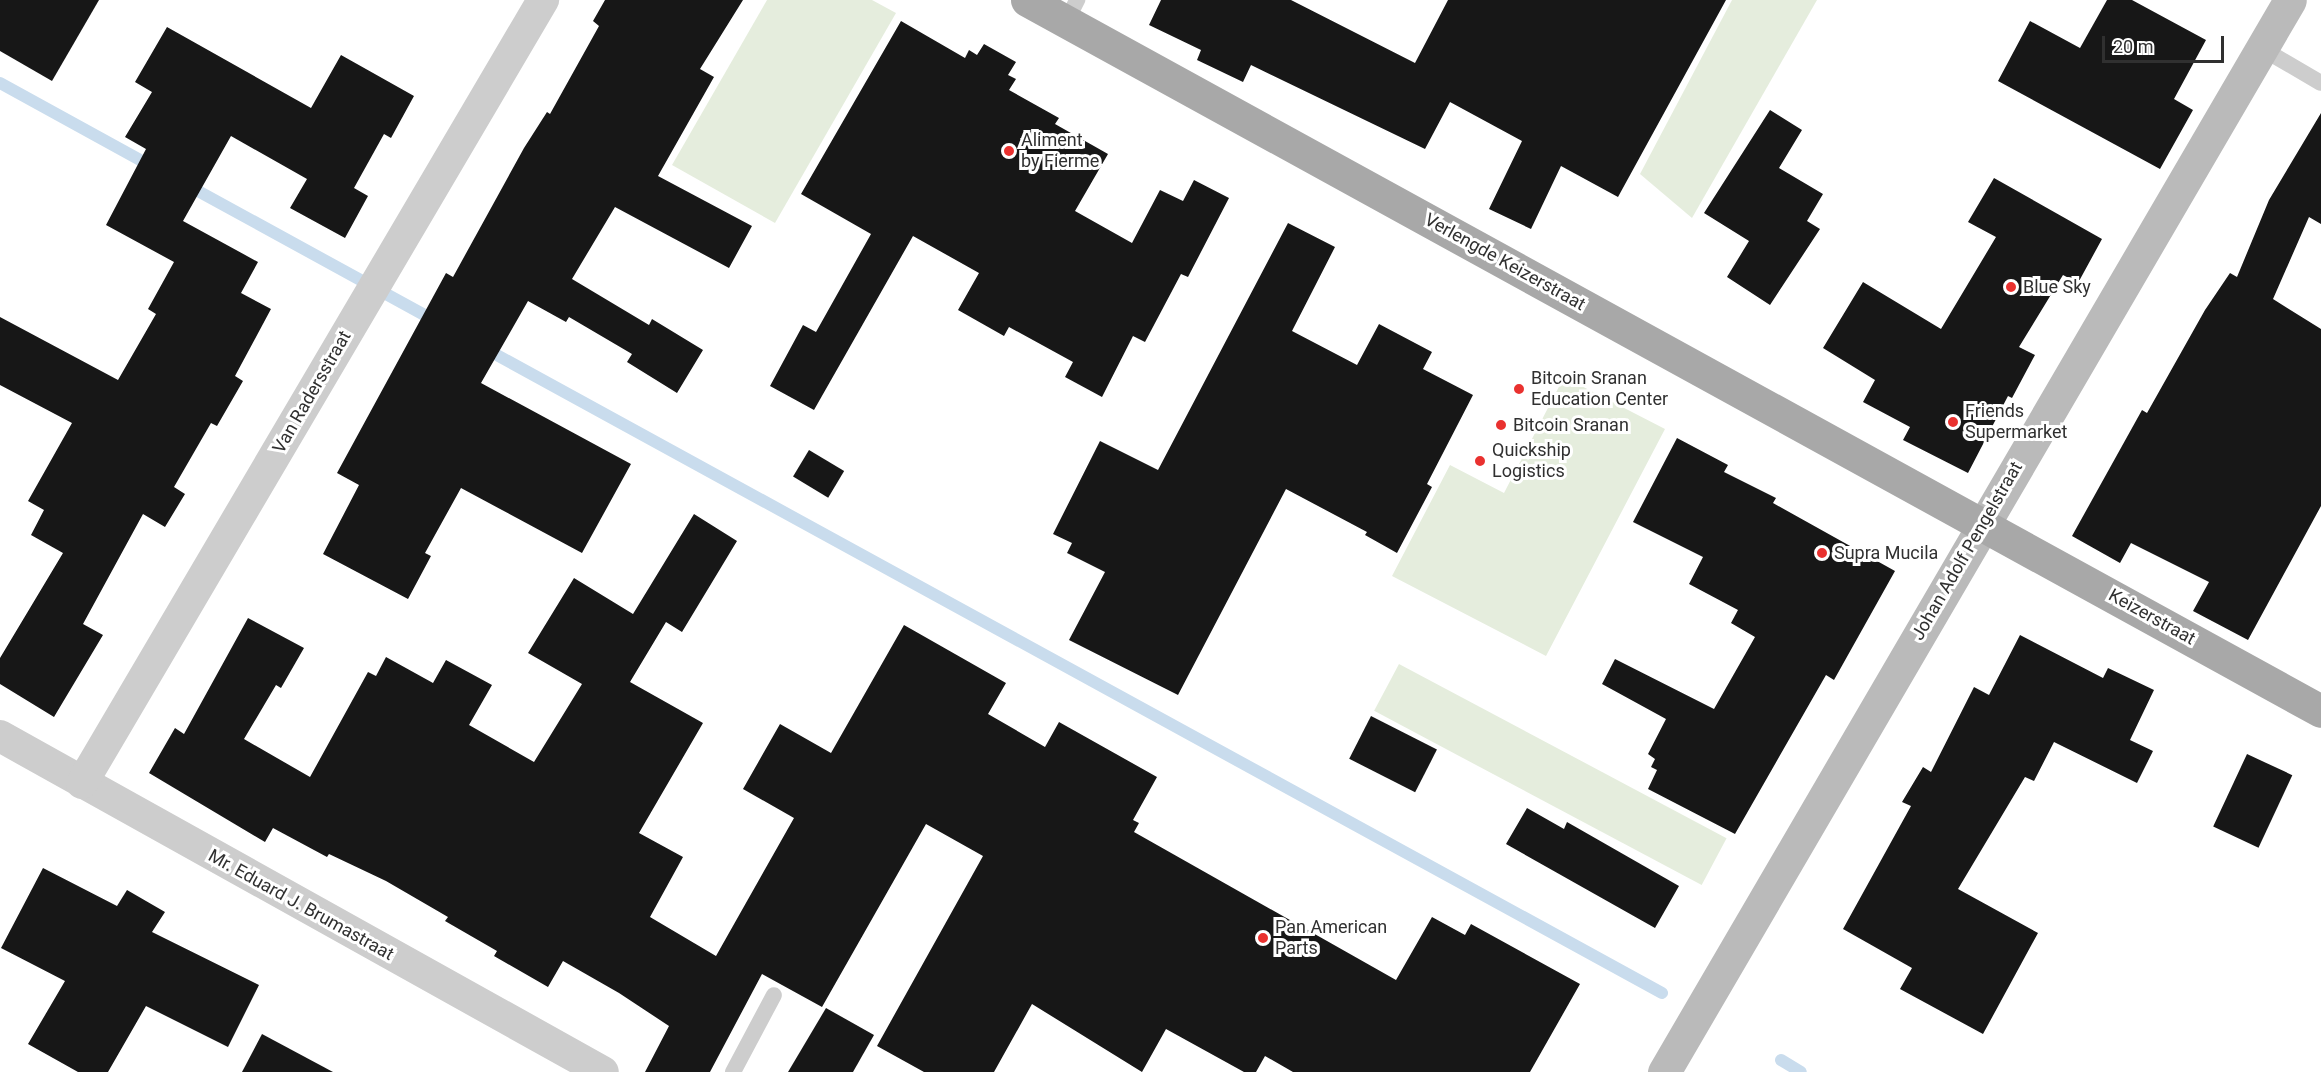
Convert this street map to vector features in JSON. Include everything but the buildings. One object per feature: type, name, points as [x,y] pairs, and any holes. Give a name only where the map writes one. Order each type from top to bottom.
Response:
[{"type":"main road","name":"Verlengde Keizerstraat","points":[[1027,0],[1072,11],[1983,523]]},
{"type":"main road","name":"Johan Adolf Pengelstraat","points":[[1664,1072],[2261,48],[2281,3]]},
{"type":"main road","name":"Keizerstraat","points":[[1983,523],[2321,711]]},
{"type":"street","name":"Van Radersstraat","points":[[82,783],[543,0]]},
{"type":"street","name":"Mr. Eduard J. Brumastraat","points":[[0,736],[603,1072]]},
{"type":"lane","points":[[2261,48],[2321,83]]},
{"type":"lane","points":[[733,1072],[774,995]]},
{"type":"green space","points":[[767,0],[872,0],[896,13],[775,223],[672,165]]},
{"type":"green space","points":[[1732,0],[1817,0],[1692,218],[1640,174]]},
{"type":"green space","points":[[1564,377],[1665,429],[1546,656],[1392,576],[1450,465],[1504,493]]},
{"type":"green space","points":[[1399,664],[1727,838],[1702,885],[1374,711]]},
{"type":"waterway","points":[[0,83],[153,167]]},
{"type":"waterway","points":[[187,185],[437,322]]},
{"type":"waterway","points":[[484,348],[1662,993]]},
{"type":"waterway","points":[[1781,1060],[1801,1072]]},
{"type":"place","name":"Aliment by Fierme","points":[[1009,151]]},
{"type":"place","name":"Blue Sky","points":[[2011,287]]},
{"type":"place","name":"Bitcoin Sranan Education Center","points":[[1519,389]]},
{"type":"place","name":"Friends Supermarket","points":[[1953,422]]},
{"type":"place","name":"Bitcoin Sranan","points":[[1501,425]]},
{"type":"place","name":"Quickship Logistics","points":[[1480,461]]},
{"type":"place","name":"Supra Mucila","points":[[1822,553]]},
{"type":"place","name":"Pan American Parts","points":[[1263,938]]}]
